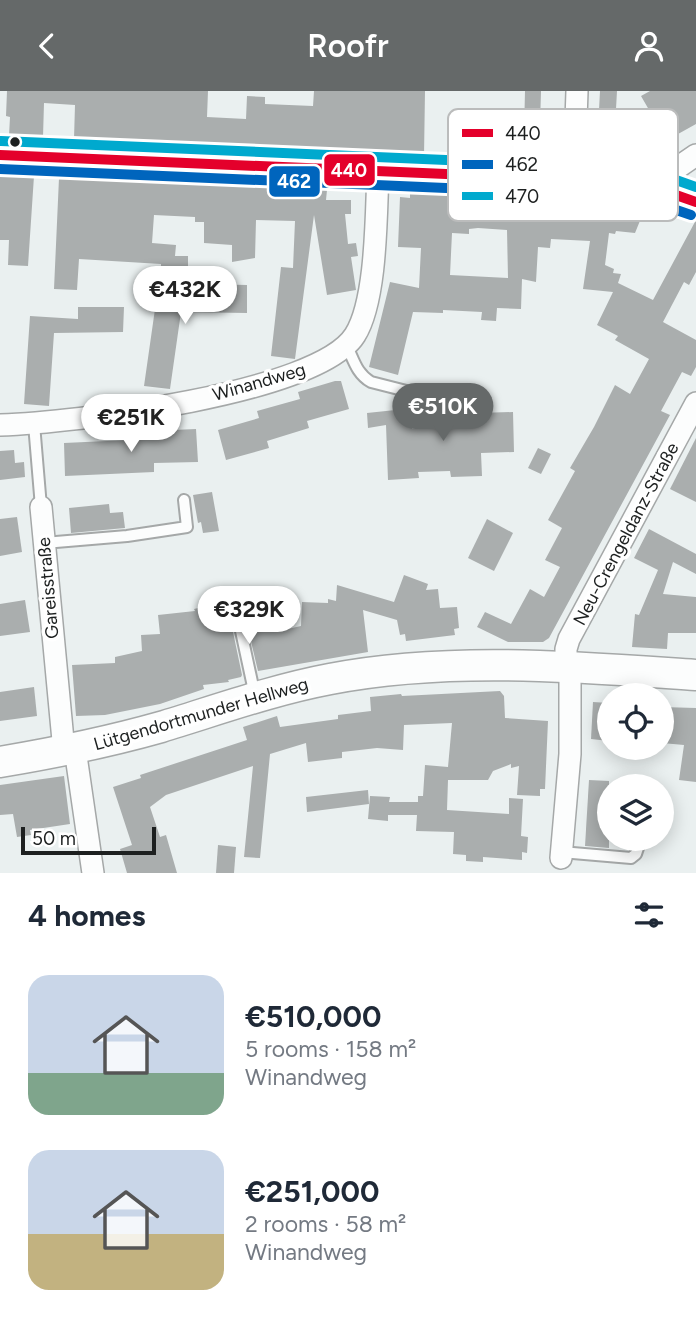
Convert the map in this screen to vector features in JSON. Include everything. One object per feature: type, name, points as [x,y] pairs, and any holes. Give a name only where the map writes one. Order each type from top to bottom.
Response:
[{"type":"street","points":[[576,109],[577,91]]},
{"type":"street","points":[[0,155],[448,175]]},
{"type":"street","points":[[678,167],[696,155]]},
{"type":"street","points":[[348,346],[358,331],[366,304],[376,239],[377,172]]},
{"type":"street","points":[[678,196],[696,202]]},
{"type":"street","name":"Winandweg","points":[[0,425],[34,424],[128,413],[224,393],[299,371],[332,357],[348,346]]},
{"type":"street","name":"Neu-Crengeldanz-Straße","points":[[568,668],[566,649],[569,639],[696,403]]},
{"type":"street","name":"Gareisstraße","points":[[41,507],[70,750],[93,873]]},
{"type":"street","name":"Lütgendortmunder Hellweg","points":[[0,762],[70,750],[162,726],[255,696],[332,678],[372,673],[475,666],[696,675]]},
{"type":"street","points":[[561,855],[570,754],[568,668]]},
{"type":"lane","points":[[348,346],[359,373],[371,382],[434,398]]},
{"type":"lane","name":"Gareisstraße","points":[[34,424],[41,507]]},
{"type":"lane","points":[[44,543],[127,536],[187,527],[184,500]]},
{"type":"lane","points":[[242,631],[255,696]]},
{"type":"lane","points":[[561,855],[631,857],[637,851]]},
{"type":"building","points":[[7,91],[208,91],[207,117],[246,119],[247,96],[265,97],[265,104],[313,106],[314,91],[425,91],[424,156],[74,139],[75,105],[44,103],[43,137],[9,136],[10,117],[6,116]]},
{"type":"building","points":[[525,91],[541,91],[540,109],[525,109]]},
{"type":"building","points":[[600,91],[617,91],[616,109],[599,109]]},
{"type":"building","points":[[650,91],[696,91],[696,124],[678,134],[678,109],[648,109],[641,96]]},
{"type":"building","points":[[0,175],[34,176],[28,266],[8,265],[9,240],[0,240]]},
{"type":"building","points":[[59,178],[327,190],[326,200],[351,200],[351,214],[345,214],[348,244],[356,243],[358,256],[351,257],[356,290],[327,295],[314,215],[295,359],[271,356],[281,267],[293,268],[295,221],[256,220],[255,258],[232,262],[232,245],[204,243],[204,222],[195,222],[195,217],[154,215],[152,243],[176,245],[175,256],[188,256],[188,271],[175,270],[175,273],[161,275],[161,264],[79,259],[77,290],[54,289]]},
{"type":"building","points":[[410,193],[448,194],[448,221],[640,221],[635,233],[609,233],[605,265],[614,269],[613,273],[621,274],[618,283],[653,300],[696,220],[696,272],[689,285],[684,282],[663,322],[696,340],[696,367],[691,376],[682,372],[661,411],[670,415],[549,638],[543,642],[508,642],[477,627],[485,612],[511,624],[530,589],[544,597],[560,567],[545,560],[562,528],[548,520],[575,471],[570,468],[615,385],[630,394],[649,359],[615,340],[618,336],[597,325],[613,292],[583,289],[590,241],[551,239],[550,248],[538,247],[536,282],[522,279],[521,309],[497,308],[496,321],[481,320],[482,312],[413,312],[398,375],[369,367],[390,282],[419,288],[421,248],[398,247],[400,197],[410,198]],"holes":[[[478,228],[507,230],[508,278],[450,275],[452,233],[469,234],[469,229]]]},
{"type":"building","points":[[203,284],[247,285],[247,313],[181,312],[170,389],[144,386],[157,295],[202,302]]},
{"type":"building","points":[[78,307],[124,307],[123,332],[54,333],[49,406],[24,404],[30,316],[78,319]]},
{"type":"building","points":[[341,381],[349,409],[307,421],[309,428],[267,441],[269,448],[226,460],[218,430],[259,418],[257,411],[300,399],[298,392]]},
{"type":"building","points":[[405,409],[406,423],[412,423],[412,429],[447,427],[447,414],[513,412],[514,452],[481,453],[482,476],[451,477],[450,471],[418,472],[419,478],[388,480],[386,425],[368,428],[367,413]]},
{"type":"building","points":[[196,429],[198,462],[154,463],[154,472],[65,476],[64,443],[150,439],[150,431]]},
{"type":"building","points":[[696,438],[696,502],[670,489]]},
{"type":"building","points":[[538,448],[551,454],[541,474],[528,468]]},
{"type":"building","points":[[14,450],[15,463],[24,462],[25,477],[0,480],[0,451]]},
{"type":"building","points":[[212,492],[219,531],[203,533],[201,522],[198,523],[193,495]]},
{"type":"building","points":[[109,504],[110,513],[123,512],[125,528],[71,533],[69,508]]},
{"type":"building","points":[[17,517],[22,552],[0,556],[0,519]]},
{"type":"building","points":[[487,519],[513,533],[494,571],[468,558]]},
{"type":"building","points":[[649,529],[696,554],[696,574],[673,562],[663,594],[696,597],[696,633],[668,633],[667,649],[632,647],[635,614],[639,615],[658,570],[634,558]]},
{"type":"building","points":[[404,575],[428,584],[426,590],[438,589],[440,608],[457,607],[459,628],[454,629],[455,635],[406,641],[405,634],[400,635],[397,620],[363,610],[368,652],[258,671],[248,629],[244,624],[239,624],[233,632],[241,677],[228,680],[229,682],[203,685],[204,689],[160,704],[105,715],[76,716],[72,665],[115,663],[115,657],[142,651],[141,635],[160,634],[158,615],[195,611],[194,609],[245,597],[249,612],[259,613],[259,622],[272,622],[274,632],[301,626],[302,602],[328,603],[328,599],[336,601],[337,585],[394,602]]},
{"type":"building","points":[[25,600],[30,632],[0,636],[0,604]]},
{"type":"building","points":[[34,687],[37,716],[0,721],[0,692]]},
{"type":"building","points":[[500,691],[504,696],[505,718],[548,721],[545,789],[540,789],[540,796],[517,795],[519,766],[511,768],[511,764],[493,771],[488,780],[448,780],[447,810],[509,814],[509,798],[523,799],[521,836],[528,837],[527,853],[522,852],[522,860],[483,857],[483,862],[466,861],[466,855],[453,854],[454,832],[416,831],[417,815],[388,815],[388,821],[368,819],[370,796],[390,797],[389,802],[418,802],[418,796],[423,796],[425,765],[448,767],[452,723],[404,725],[403,750],[377,748],[342,752],[342,758],[308,762],[306,743],[270,754],[260,858],[244,857],[253,766],[166,795],[150,807],[160,837],[166,835],[177,873],[127,873],[120,849],[132,845],[113,787],[141,778],[140,775],[247,740],[243,727],[277,716],[280,727],[338,719],[338,715],[371,711],[370,697]]},
{"type":"building","points":[[593,702],[597,702],[597,740],[591,739]]},
{"type":"building","points":[[674,707],[696,708],[696,782],[679,780],[684,745],[674,744]]},
{"type":"building","points":[[64,776],[70,824],[30,830],[31,835],[17,837],[13,814],[0,815],[0,785]]},
{"type":"building","points":[[589,780],[597,780],[597,847],[585,846]]},
{"type":"building","points":[[368,790],[369,804],[307,812],[306,797]]},
{"type":"building","points":[[218,845],[236,847],[234,873],[216,873]]},
{"type":"transit line","name":"470","points":[[1,141],[448,160]]},
{"type":"transit line","name":"440","points":[[0,155],[448,174]]},
{"type":"transit line","name":"462","points":[[0,169],[448,188]]},
{"type":"transit line","name":"470","points":[[678,181],[696,187]]},
{"type":"transit line","name":"440","points":[[678,196],[696,202]]},
{"type":"transit line","name":"462","points":[[678,211],[691,215]]}]
